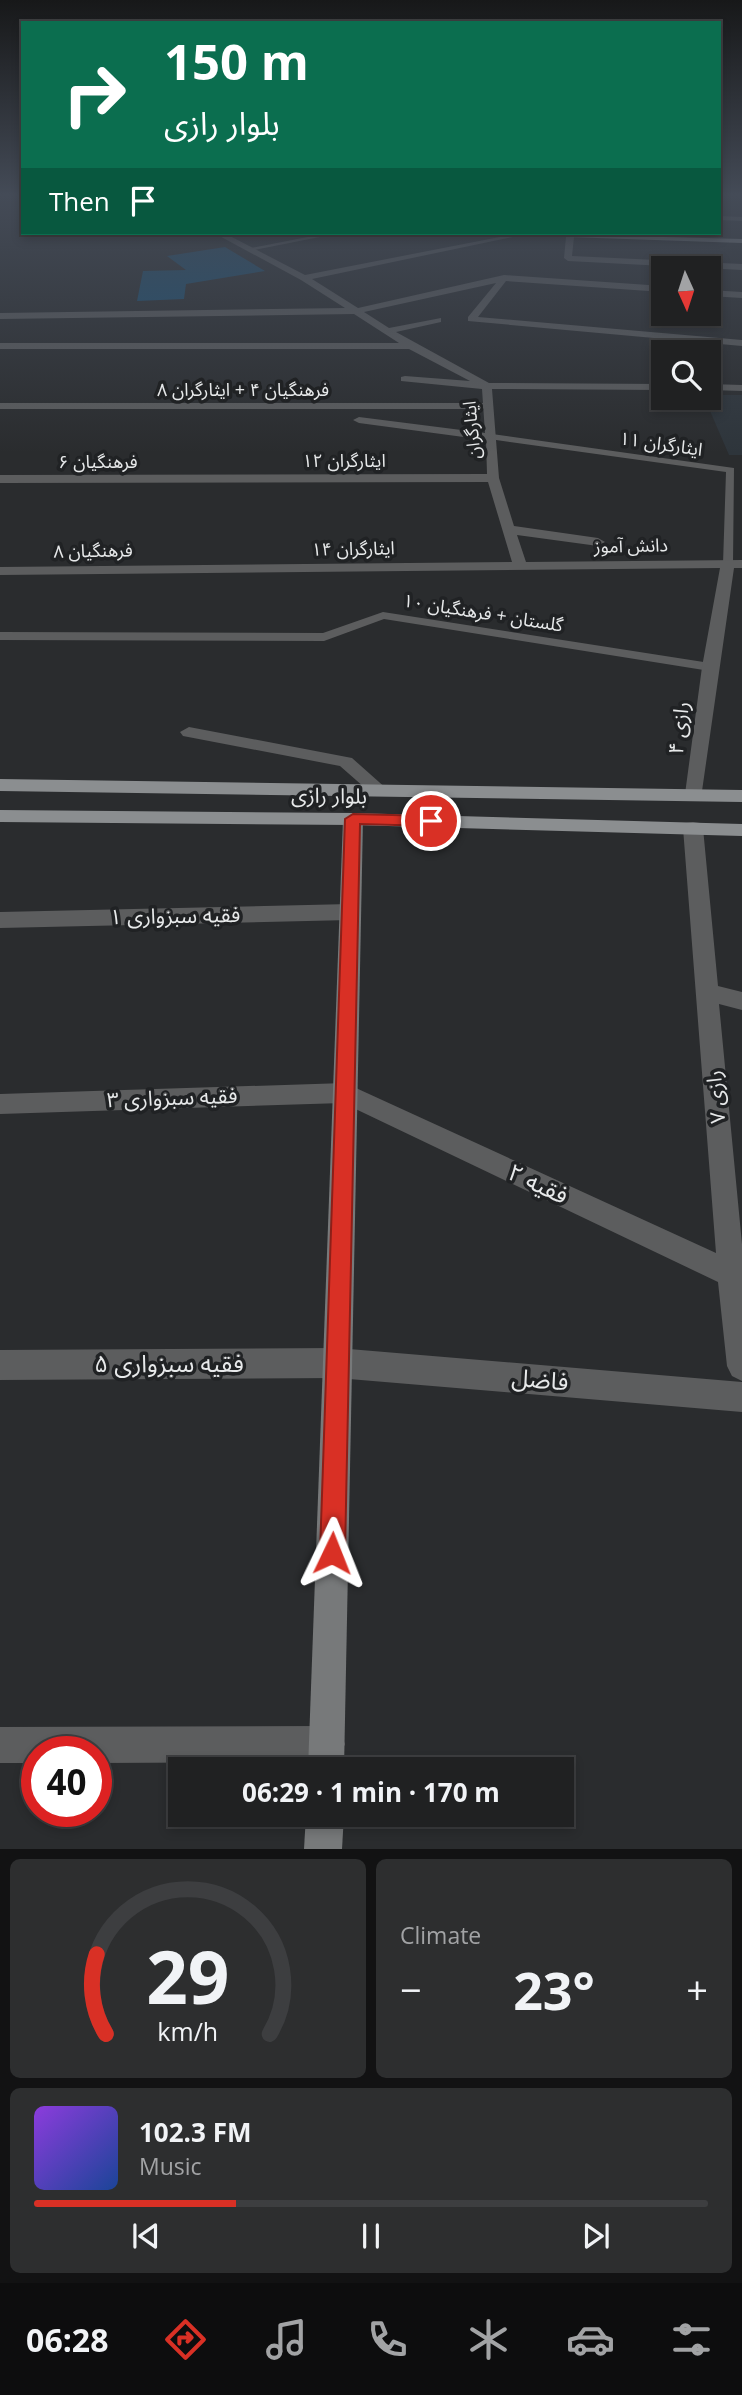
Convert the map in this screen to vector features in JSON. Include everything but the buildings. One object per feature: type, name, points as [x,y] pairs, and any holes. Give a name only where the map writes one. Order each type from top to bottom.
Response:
[{"type":"main road","name":"بلوار رازی","points":[[0,785],[742,796]]},
{"type":"main road","name":"بلوار رازی","points":[[0,816],[353,819],[742,830]]},
{"type":"street","name":"ایثارگران","points":[[308,280],[387,331],[487,386],[493,478],[520,566]]},
{"type":"street","points":[[0,316],[357,312],[494,280]]},
{"type":"street","points":[[502,280],[471,319],[742,343]]},
{"type":"street","points":[[537,280],[651,288]]},
{"type":"street","points":[[721,294],[742,295]]},
{"type":"street","points":[[387,331],[438,320]]},
{"type":"street","points":[[0,346],[411,345]]},
{"type":"street","points":[[405,379],[487,386],[651,387]]},
{"type":"street","points":[[721,387],[742,388]]},
{"type":"street","points":[[359,420],[492,437]]},
{"type":"street","name":"ایثارگران ۱۲","points":[[195,479],[493,478]]},
{"type":"street","name":"فرهنگیان ۶","points":[[0,479],[195,479]]},
{"type":"street","points":[[507,529],[598,542]]},
{"type":"street","name":"دانش آموز","points":[[520,566],[735,564]]},
{"type":"street","name":"رازی ۴","points":[[694,794],[710,667],[735,564]]},
{"type":"street","name":"ایثارگران ۱۴","points":[[187,570],[520,566]]},
{"type":"street","name":"فرهنگیان ۸","points":[[0,571],[187,570]]},
{"type":"street","points":[[189,732],[346,762],[379,790]]},
{"type":"street","points":[[0,1745],[326,1757],[353,819]]},
{"type":"street","name":"رازی ۷","points":[[693,828],[742,1366]]},
{"type":"street","name":"فقیه سبزواری ۱","points":[[0,920],[350,912]]},
{"type":"street","points":[[706,992],[742,1001]]},
{"type":"street","name":"فقیه سبزواری ۳","points":[[0,1104],[345,1093]]},
{"type":"street","name":"فقیه ۲","points":[[345,1093],[732,1275]]},
{"type":"street","name":"فقیه سبزواری ۵","points":[[0,1365],[337,1363]]},
{"type":"street","name":"فاضل","points":[[337,1363],[742,1398]]},
{"type":"street","points":[[324,1849],[325,1827]]},
{"type":"lane","name":"فرهنگیان ۴ + ایثارگران ۸","points":[[0,406],[487,405]]},
{"type":"lane","name":"ایثارگران ۱۱","points":[[492,437],[731,470],[735,564]]},
{"type":"lane","name":"گلستان + فرهنگیان ۱۰","points":[[0,636],[324,636],[383,615],[710,667]]},
{"type":"shaded area","points":[[141,280],[209,280],[186,284],[184,299],[137,301]]},
{"type":"shaded area","points":[[721,395],[742,395],[742,455],[729,455],[710,410],[721,410]]},
{"type":"route","points":[[332,1553],[353,819],[431,821]]}]
